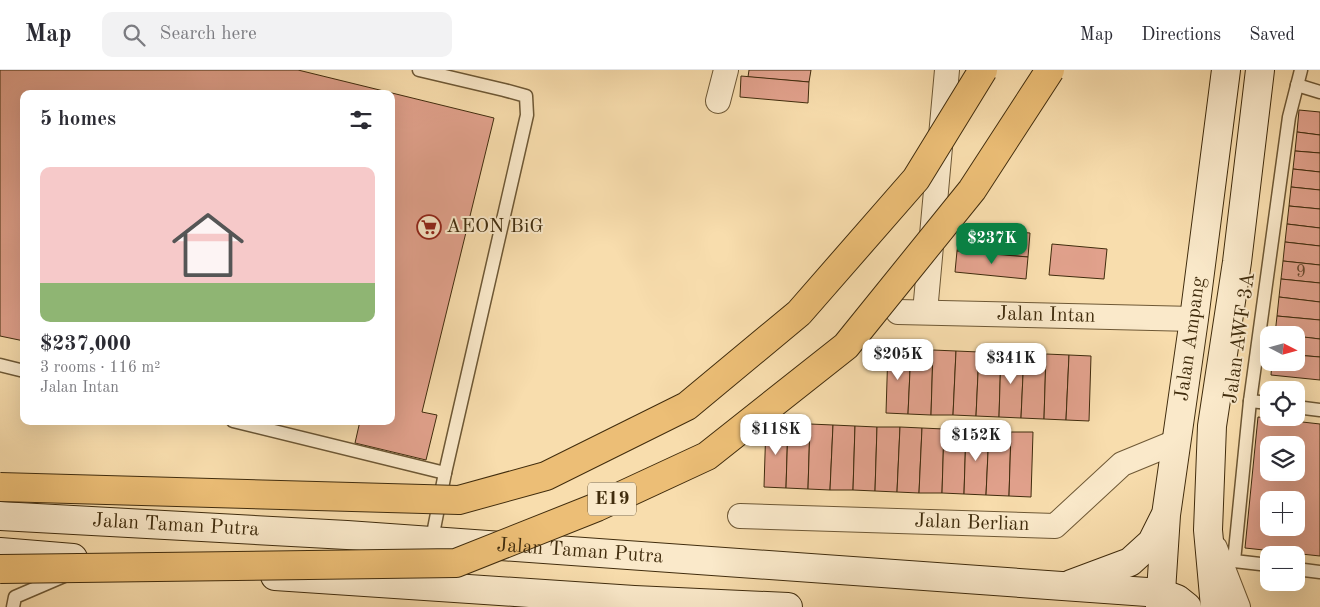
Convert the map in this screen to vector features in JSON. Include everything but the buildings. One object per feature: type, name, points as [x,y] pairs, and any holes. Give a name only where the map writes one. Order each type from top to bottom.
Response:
[{"type":"highway","name":"E19","points":[[0,487],[459,500],[546,476],[687,406],[799,312],[916,179],[983,70]]},
{"type":"highway","name":"E19","points":[[0,569],[456,563],[597,507],[708,456],[846,346],[972,190],[1050,70]]},
{"type":"street","points":[[718,101],[726,70]]},
{"type":"street","points":[[925,312],[947,70]]},
{"type":"street","name":"Jalan Ampang","points":[[1160,600],[1166,515],[1178,441],[1226,70]]},
{"type":"street","name":"Jalan Ampang","points":[[1214,607],[1208,530],[1212,426],[1237,262],[1260,70]]},
{"type":"street","name":"Jalan Intan","points":[[898,312],[1194,319]]},
{"type":"street","name":"Jalan Berlian","points":[[740,516],[1056,526],[1122,464],[1178,441]]},
{"type":"street","points":[[1064,586],[1130,562],[1152,542],[1166,515]]},
{"type":"street","name":"Jalan Taman Putra","points":[[0,516],[347,535],[1064,586],[1160,600]]},
{"type":"street","points":[[1208,530],[1238,607]]},
{"type":"street","name":"Jalan Taman Putra","points":[[0,552],[179,569],[625,603],[788,607]]},
{"type":"street","points":[[1160,600],[1177,599],[1187,607]]},
{"type":"lane","points":[[419,70],[526,96],[527,115],[445,473],[423,587]]},
{"type":"lane","name":"Jalan AWF 3A","points":[[1260,564],[1234,561],[1250,401],[1289,117],[1301,70]]},
{"type":"lane","points":[[1297,85],[1320,92]]},
{"type":"lane","points":[[0,365],[20,370]]},
{"type":"lane","points":[[1250,401],[1260,402]]},
{"type":"lane","points":[[1305,408],[1320,410]]},
{"type":"lane","points":[[249,425],[445,473]]},
{"type":"lane","points":[[13,607],[15,598],[62,576],[179,569]]},
{"type":"lane","points":[[1305,570],[1320,572]]},
{"type":"place","name":"AEON BiG","points":[[429,227]]}]
